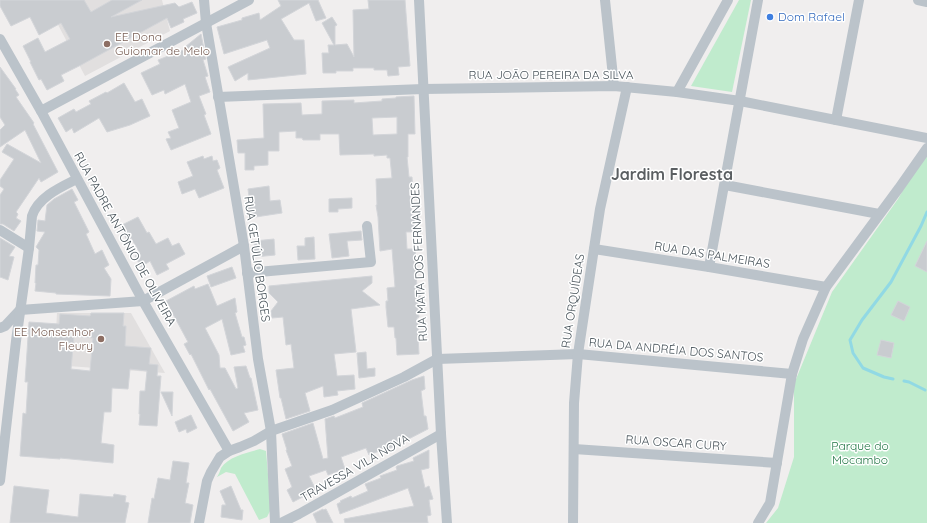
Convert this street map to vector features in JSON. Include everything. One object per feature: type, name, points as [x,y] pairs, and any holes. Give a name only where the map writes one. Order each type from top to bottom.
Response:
[{"type":"street","name":"RUA GETÚLIO BORGES","points":[[204,0],[206,24],[244,246],[258,359],[271,431],[275,523]]},
{"type":"street","points":[[41,111],[249,0]]},
{"type":"street","name":"RUA MATA DOS FERNANDES","points":[[419,0],[441,434],[447,523]]},
{"type":"street","points":[[605,0],[614,86]]},
{"type":"street","points":[[677,92],[728,0]]},
{"type":"street","points":[[709,267],[758,0]]},
{"type":"street","points":[[836,120],[860,0]]},
{"type":"street","points":[[918,0],[927,2]]},
{"type":"street","name":"RUA PADRE ANTÔNIO DE OLIVEIRA","points":[[0,38],[143,301],[229,450]]},
{"type":"street","name":"RUA JOÃO PEREIRA DA SILVA","points":[[218,97],[423,89],[614,86],[677,92],[740,102],[927,138]]},
{"type":"street","name":"RUA ORQUÍDEAS","points":[[573,523],[574,403],[578,354],[600,209],[627,87]]},
{"type":"street","points":[[758,523],[770,503],[792,374],[803,339],[826,286],[927,148]]},
{"type":"street","points":[[0,481],[16,341],[34,211],[39,204],[56,190],[77,178]]},
{"type":"street","points":[[725,185],[879,214]]},
{"type":"street","points":[[247,273],[371,262],[367,226]]},
{"type":"street","points":[[0,230],[29,248]]},
{"type":"street","points":[[0,328],[5,326],[20,310],[143,301],[244,246]]},
{"type":"street","name":"RUA DAS PALMEIRAS","points":[[594,249],[826,286]]},
{"type":"street","name":"RUA DA ANDRÉIA DOS SANTOS","points":[[437,359],[578,354],[792,374]]},
{"type":"street","points":[[199,523],[207,481],[220,458],[229,450],[254,441],[271,431],[332,410],[404,377],[437,359]]},
{"type":"street","name":"TRAVESSA VILA NOVA","points":[[281,523],[441,434]]},
{"type":"street","name":"RUA OSCAR CURY","points":[[574,449],[777,463]]},
{"type":"shaded area","name":"EE Dona Guiomar de Melo","points":[[45,0],[162,0],[170,31],[85,76]]},
{"type":"shaded area","name":"EE Monsenhor Fleury","points":[[57,313],[131,313],[165,373],[54,365]]},
{"type":"green space","points":[[739,0],[751,0],[732,92],[691,86]]},
{"type":"green space","name":"Parque do Mocambo","points":[[927,149],[927,523],[766,523],[778,508],[794,457],[794,384],[832,292],[898,199]]},
{"type":"green space","points":[[260,449],[266,451],[271,509],[267,517],[259,520],[235,474],[226,472],[217,477],[224,464],[233,458]]},
{"type":"building","points":[[0,0],[84,0],[91,12],[112,0],[142,0],[111,17],[175,3],[179,7],[192,2],[197,13],[183,19],[184,22],[171,28],[167,18],[61,75],[64,81],[47,90],[41,79],[39,80],[23,46],[38,38],[45,52],[70,39],[61,23],[39,35],[30,17],[11,26],[0,6]]},
{"type":"building","points":[[278,0],[318,0],[326,18],[316,21],[309,3],[281,19],[294,40],[304,40],[306,74],[248,80],[248,73],[235,81],[228,67],[270,48],[267,40],[224,54],[217,27],[242,20],[242,18],[259,13],[260,20],[281,6]]},
{"type":"building","points":[[368,0],[405,0],[410,66],[398,67],[399,75],[388,76],[387,70],[374,70],[374,68],[353,68],[353,71],[323,73],[322,53],[329,53],[328,45],[334,45],[322,23],[332,17],[337,25],[335,26],[335,45],[347,44],[354,57],[353,10],[369,9]]},
{"type":"building","points":[[201,34],[206,59],[203,60],[208,76],[205,77],[210,92],[199,96],[206,114],[204,115],[211,134],[171,150],[166,139],[171,138],[168,132],[179,128],[172,110],[191,102],[185,84],[165,94],[164,90],[152,95],[141,73],[160,64],[158,60],[186,49],[185,47]]},
{"type":"building","points":[[0,67],[16,89],[19,95],[16,97],[34,123],[33,124],[58,172],[41,182],[39,178],[16,212],[18,214],[16,218],[21,221],[14,231],[3,224],[0,224],[0,195],[4,189],[0,186],[0,180],[14,159],[2,152],[7,144],[41,163],[25,130],[0,147],[0,130],[5,125],[0,117]]},
{"type":"building","points":[[124,83],[135,102],[142,99],[150,116],[130,125],[107,132],[99,118],[74,133],[72,128],[66,132],[58,118],[74,109],[76,112],[91,104],[89,101]]},
{"type":"building","points":[[414,96],[415,134],[408,134],[407,157],[409,177],[412,177],[413,194],[410,194],[415,232],[406,232],[407,249],[415,249],[417,286],[420,286],[421,301],[417,301],[419,317],[417,318],[419,354],[397,355],[394,327],[388,327],[386,307],[386,301],[388,301],[387,288],[395,287],[392,249],[380,251],[376,205],[376,179],[392,178],[390,158],[387,158],[387,155],[374,156],[374,154],[340,155],[339,134],[320,134],[320,140],[303,140],[302,138],[296,138],[296,131],[279,132],[279,151],[268,151],[268,165],[254,166],[254,170],[245,170],[245,153],[238,153],[237,140],[264,138],[263,104],[301,103],[302,115],[322,114],[322,101],[354,100],[354,103],[382,101],[382,99]],"holes":[[[397,117],[397,134],[373,135],[372,118]]]},
{"type":"building","points":[[203,156],[204,159],[212,156],[213,161],[217,160],[220,168],[217,170],[224,188],[199,198],[195,189],[182,194],[178,182],[193,176],[187,162]]},
{"type":"building","points":[[269,186],[270,201],[280,200],[282,213],[249,218],[248,204],[250,204],[248,189]]},
{"type":"building","points":[[72,189],[78,200],[74,202],[89,232],[86,234],[95,254],[102,250],[109,265],[104,268],[111,279],[110,296],[56,294],[35,291],[36,265],[38,265],[39,250],[36,247],[45,232],[37,231],[38,220],[45,221],[47,205],[54,199]]},
{"type":"building","points":[[352,198],[352,208],[338,209],[338,212],[329,212],[329,199]]},
{"type":"building","points":[[138,217],[147,233],[149,232],[156,244],[168,238],[172,246],[179,243],[185,254],[166,264],[169,269],[157,275],[150,261],[141,267],[135,256],[140,253],[131,238],[127,240],[120,226]]},
{"type":"building","points":[[361,231],[362,240],[347,241],[349,256],[332,258],[329,234]]},
{"type":"building","points":[[314,237],[315,259],[298,260],[297,246],[305,246],[305,238]]},
{"type":"building","points":[[0,238],[15,247],[9,256],[14,257],[8,280],[0,277]]},
{"type":"building","points":[[274,239],[275,255],[255,257],[254,241]]},
{"type":"building","points":[[927,241],[927,272],[915,266]]},
{"type":"building","points":[[232,267],[236,278],[211,287],[207,276]]},
{"type":"building","points":[[372,276],[372,283],[362,291],[380,305],[351,309],[356,352],[334,354],[337,376],[354,375],[355,389],[337,391],[338,395],[324,397],[323,386],[305,393],[310,411],[286,419],[280,398],[276,370],[294,368],[291,344],[286,345],[283,317],[272,318],[271,311],[278,302],[269,293],[269,286]]},
{"type":"building","points":[[208,284],[217,306],[235,298],[237,312],[235,313],[242,337],[244,337],[246,345],[243,346],[245,352],[231,355],[222,319],[205,328],[219,355],[220,368],[225,368],[236,389],[238,388],[234,367],[246,366],[251,378],[258,410],[244,413],[249,422],[233,431],[184,344],[188,342],[166,301],[194,286],[195,289]]},
{"type":"building","points":[[898,301],[910,307],[904,321],[891,315]]},
{"type":"building","points":[[91,313],[124,313],[123,326],[126,326],[125,346],[151,348],[149,364],[158,365],[157,376],[161,376],[157,426],[139,425],[140,391],[145,391],[147,371],[130,369],[128,389],[112,388],[111,412],[104,412],[101,443],[114,445],[113,463],[20,456],[23,413],[26,414],[28,382],[25,382],[29,322],[59,324],[60,314],[90,316]],"holes":[[[74,336],[93,338],[90,371],[71,369]]]},
{"type":"building","points":[[881,340],[894,343],[891,358],[877,355]]},
{"type":"building","points":[[366,352],[367,369],[375,368],[375,376],[359,378],[357,353]]},
{"type":"building","points":[[424,376],[425,389],[421,391],[424,416],[426,416],[428,429],[388,449],[387,448],[369,455],[366,448],[341,457],[345,469],[328,475],[326,470],[309,476],[316,490],[293,502],[287,490],[292,487],[285,469],[292,466],[282,434],[313,423],[323,459],[328,458],[325,419],[334,416],[335,418],[363,407],[362,403]]},
{"type":"building","points":[[161,392],[173,392],[172,416]]},
{"type":"building","points":[[191,415],[197,428],[187,433],[186,429],[179,432],[175,422]]},
{"type":"building","points":[[429,450],[429,468],[421,470],[425,488],[429,486],[433,499],[429,500],[431,515],[427,516],[428,523],[345,523],[344,519],[414,506],[408,488],[340,514],[337,504],[351,496],[352,498],[368,491],[365,484],[381,478],[380,476],[397,470],[397,466],[414,461],[413,458]]},
{"type":"building","points":[[173,461],[189,463],[186,483],[189,483],[185,503],[193,505],[190,523],[148,523],[152,498],[154,499],[158,478],[170,480]]},
{"type":"building","points":[[14,486],[49,490],[46,513],[78,517],[80,494],[113,497],[114,494],[126,496],[125,502],[129,503],[125,523],[10,523]]},
{"type":"building","points":[[231,486],[241,510],[243,510],[242,520],[221,517],[222,505],[226,505],[220,491]]},
{"type":"building","points":[[326,509],[333,523],[317,523],[313,514]]},
{"type":"waterway","points":[[893,379],[884,377],[863,368],[853,353],[850,340],[862,320],[891,282],[927,212]]},
{"type":"waterway","points":[[904,381],[925,390]]},
{"type":"place","name":"Dom Rafael","points":[[770,17]]},
{"type":"place","name":"EE Dona Guiomar de Melo","points":[[107,44]]},
{"type":"place","name":"EE Monsenhor Fleury","points":[[101,339]]},
{"type":"district","name":"Jardim Floresta","points":[[672,174]]}]
